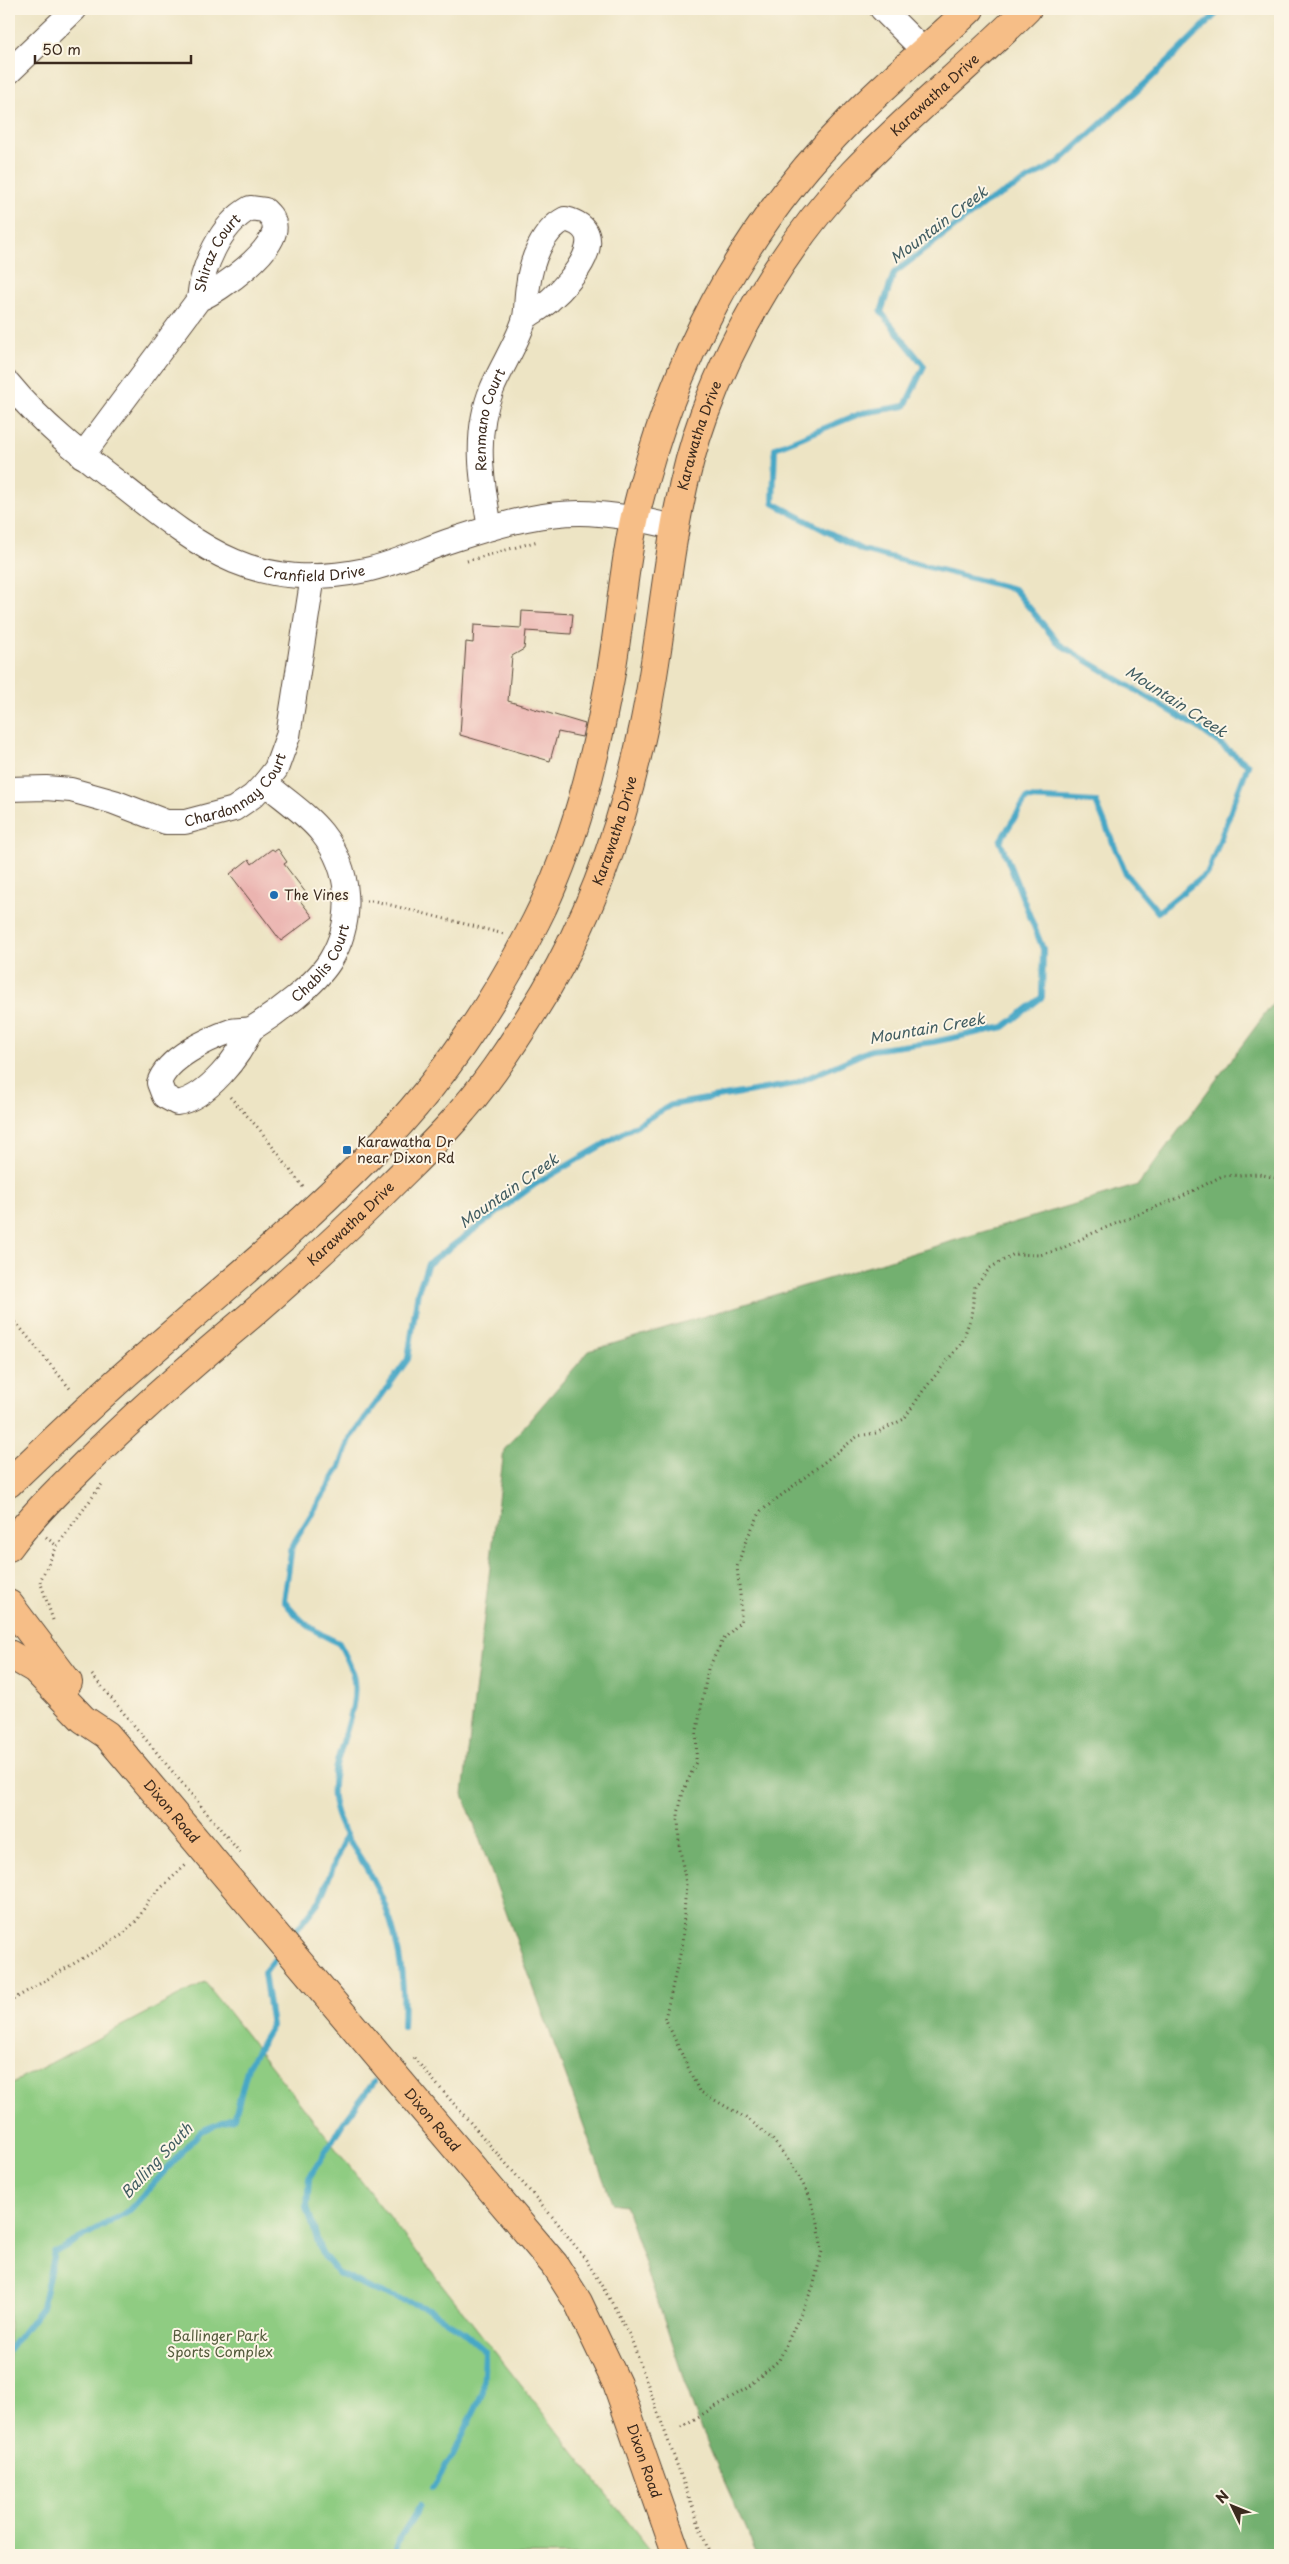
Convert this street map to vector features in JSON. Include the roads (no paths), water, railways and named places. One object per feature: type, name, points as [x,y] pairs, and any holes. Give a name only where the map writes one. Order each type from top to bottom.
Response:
[{"type":"main road","points":[[9,1483],[126,1374],[300,1222],[370,1156],[437,1078],[464,1042],[506,978],[539,915],[566,850],[584,793],[610,677],[635,518],[663,417],[675,385],[727,276],[774,206],[824,147],[850,119],[970,9]]},
{"type":"main road","name":"Karawatha Drive","points":[[9,1547],[28,1521],[115,1434],[173,1380],[307,1266],[432,1145],[463,1111],[520,1033],[549,986],[576,930],[605,862],[621,816],[645,722],[679,499],[704,415],[735,345],[775,275],[819,213],[850,177],[881,145],[1027,9]]},
{"type":"main road","name":"Dixon Road","points":[[9,1604],[34,1639],[96,1714],[107,1735],[554,2264],[582,2310],[618,2384],[677,2555]]},
{"type":"main road","name":"Dixon Road","points":[[9,1654],[35,1669],[83,1718],[107,1735]]},
{"type":"street","points":[[9,72],[75,9]]},
{"type":"street","points":[[882,9],[925,52]]},
{"type":"street","name":"Shiraz Court","points":[[82,456],[199,300]]},
{"type":"street","name":"Renmano Court","points":[[490,528],[480,464],[482,428],[491,392],[525,318]]},
{"type":"street","name":"Cranfield Drive","points":[[9,384],[82,456],[181,533],[208,550],[256,570],[289,576],[313,576],[368,570],[490,528],[533,518],[577,513],[635,518],[674,527]]},
{"type":"street","name":"Chardonnay Court","points":[[9,789],[71,790],[114,802],[166,822],[186,822],[234,809],[253,796],[276,769],[288,736],[313,576]]},
{"type":"street","name":"Chablis Court","points":[[251,1029],[300,992],[329,962],[339,943],[345,922],[347,901],[343,870],[335,852],[322,832],[265,784]]},
{"type":"waterway","name":"Mountain Creek","points":[[403,2027],[404,2007],[401,1968],[393,1930],[380,1894],[343,1829],[333,1798],[336,1768],[353,1704],[355,1689],[352,1671],[339,1643],[309,1626],[284,1601],[292,1546],[339,1469],[350,1439],[408,1359],[418,1291],[428,1264],[534,1185],[671,1105],[794,1084],[871,1050],[933,1042],[1004,1027],[1042,997],[1043,949],[1000,841],[1027,798],[1096,802],[1126,874],[1158,912],[1208,872],[1248,765],[1199,728],[1059,644],[1014,589],[862,550],[773,503],[775,448],[862,413],[905,406],[924,366],[881,312],[894,273],[984,204],[1059,162],[1149,80],[1221,9]]},
{"type":"waterway","name":"Balling South","points":[[288,1941],[320,1900],[345,1837]]},
{"type":"waterway","name":"Balling South","points":[[9,2350],[42,2307],[54,2253],[130,2210],[201,2131],[235,2117],[248,2066],[272,2026],[264,1973],[281,1951]]},
{"type":"waterway","name":"Mountain Creek","points":[[374,2082],[343,2123],[309,2178],[307,2207],[321,2252],[338,2273],[370,2289],[429,2309],[465,2333],[485,2351],[483,2392],[453,2455],[433,2487]]},
{"type":"waterway","name":"Mountain Creek","points":[[394,2555],[401,2536],[421,2505]]},
{"type":"place","name":"The Vines","points":[[274,895]]},
{"type":"place","name":"Karawatha Dr near Dixon Rd","points":[[347,1150]]},
{"type":"park label","name":"Ballinger Park Sports Complex","points":[[220,2344]]}]
